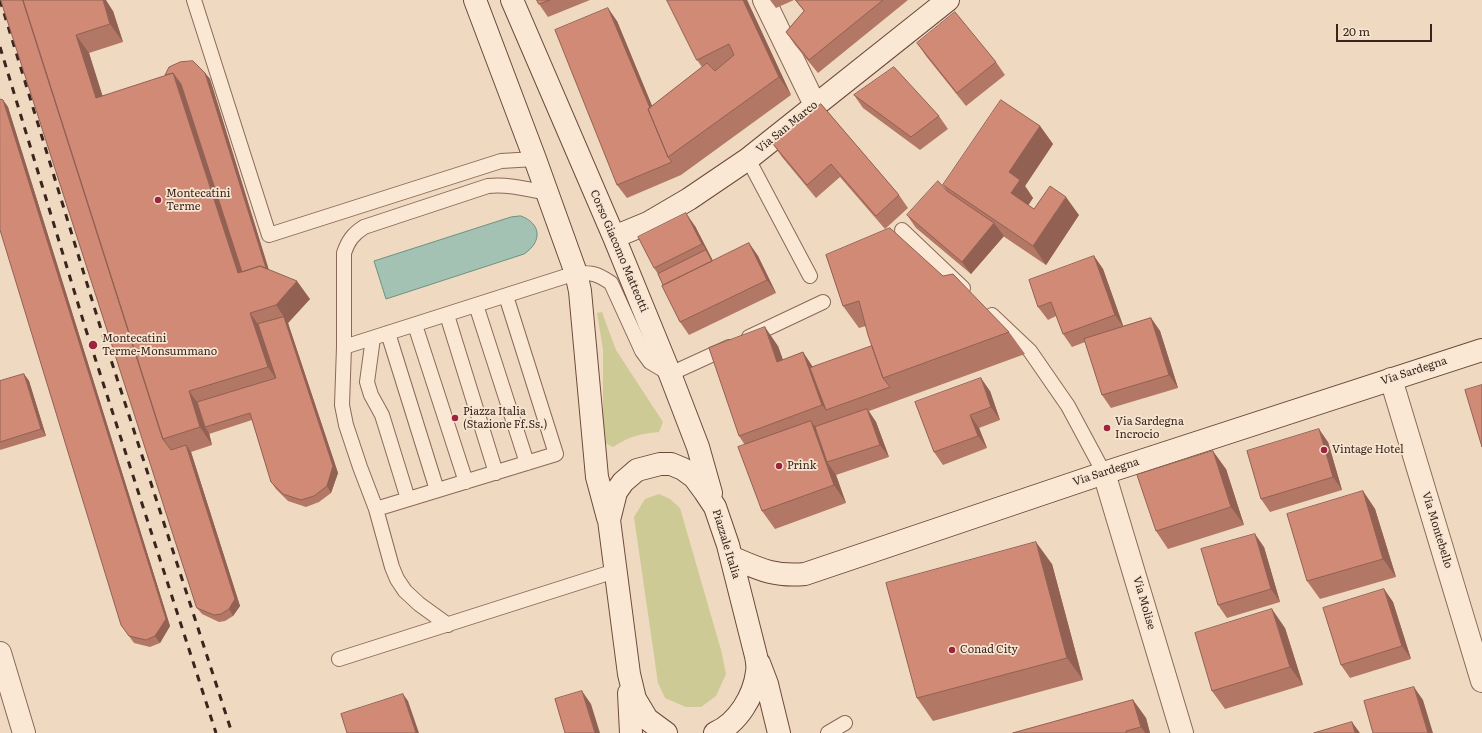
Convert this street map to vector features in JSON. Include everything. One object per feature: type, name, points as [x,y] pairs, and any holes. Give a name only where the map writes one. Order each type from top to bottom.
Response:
[{"type":"main road","points":[[475,0],[576,273],[582,307],[597,477],[609,520]]},
{"type":"main road","name":"Corso Giacomo Matteotti","points":[[512,0],[614,237],[670,374],[698,447],[715,507]]},
{"type":"main road","points":[[764,0],[815,105]]},
{"type":"main road","name":"Via San Marco","points":[[614,237],[648,223],[689,199],[748,159],[948,0]]},
{"type":"main road","name":"Via Sardegna","points":[[731,557],[761,570],[788,575],[805,574],[1104,473],[1482,350]]},
{"type":"main road","name":"Via Montebello","points":[[1391,379],[1482,680]]},
{"type":"main road","name":"Piazzale Italia","points":[[666,733],[647,719],[635,699],[629,674],[609,520],[616,492],[623,482],[637,470],[660,464],[671,464],[683,469],[694,477],[715,507],[731,557],[756,656],[757,671],[754,687],[748,700],[740,713],[728,725],[715,733]]},
{"type":"main road","name":"Via Molise","points":[[1104,473],[1182,733]]},
{"type":"main road","points":[[0,653],[24,733]]},
{"type":"main road","points":[[756,656],[767,684],[780,733]]},
{"type":"main road","points":[[629,674],[631,733]]},
{"type":"lane","points":[[194,0],[269,235],[501,161],[535,159]]},
{"type":"lane","points":[[504,0],[538,60]]},
{"type":"lane","points":[[748,159],[810,276]]},
{"type":"lane","points":[[448,625],[419,604],[405,591],[397,579],[392,567],[376,509],[360,467],[344,416],[342,405],[344,347],[344,253],[348,242],[354,233],[364,227],[488,186],[511,186],[547,193]]},
{"type":"lane","points":[[902,230],[972,296]]},
{"type":"lane","points":[[344,347],[576,273],[594,273],[611,283],[642,351],[650,362],[670,374],[823,302]]},
{"type":"lane","points":[[376,509],[556,454],[506,296]]},
{"type":"lane","points":[[476,305],[527,463]]},
{"type":"lane","points":[[983,307],[1030,351],[1068,406],[1104,473]]},
{"type":"lane","points":[[447,315],[496,472]]},
{"type":"lane","points":[[415,325],[466,482]]},
{"type":"lane","points":[[388,333],[437,490]]},
{"type":"lane","points":[[372,338],[367,382],[371,395],[382,415],[408,499]]},
{"type":"lane","points":[[339,659],[616,571]]},
{"type":"lane","points":[[828,733],[845,723]]},
{"type":"shaded area","points":[[521,216],[528,219],[533,224],[536,228],[537,234],[534,244],[524,254],[386,299],[374,261],[511,217]]},
{"type":"shaded area","points":[[602,312],[616,350],[663,422],[659,432],[635,436],[613,447],[603,442],[603,350],[597,313]]},
{"type":"shaded area","points":[[659,494],[670,499],[680,508],[721,650],[726,674],[716,696],[701,707],[686,707],[665,698],[658,683],[634,517],[645,499]]},
{"type":"building","points":[[1,0],[23,0],[163,439],[171,450],[186,445],[235,599],[229,609],[221,614],[214,615],[197,608]]},
{"type":"building","name":"Montecatini Terme","points":[[23,0],[103,0],[110,24],[76,35],[96,98],[173,73],[238,273],[260,266],[297,281],[276,305],[250,313],[268,367],[189,391],[200,427],[163,439]]},
{"type":"building","points":[[537,0],[550,0],[539,4]]},
{"type":"building","points":[[667,0],[743,0],[779,77],[668,157],[648,109],[707,63],[715,71],[734,55],[729,44],[697,60]]},
{"type":"building","points":[[796,0],[883,0],[809,60],[786,32],[804,11]]},
{"type":"building","points":[[608,8],[650,108],[648,109],[668,157],[672,162],[617,185],[555,30]]},
{"type":"building","points":[[955,12],[996,62],[957,93],[917,43]]},
{"type":"building","points":[[193,61],[205,73],[266,268],[260,266],[242,272],[181,84],[173,73],[165,75],[169,67],[180,62]]},
{"type":"building","points":[[894,67],[939,116],[911,137],[854,95]]},
{"type":"building","points":[[0,99],[3,100],[166,619],[155,636],[146,640],[129,636],[121,625],[0,230]]},
{"type":"building","points":[[1001,100],[1040,126],[1009,172],[1020,180],[1011,193],[1034,209],[1050,186],[1066,197],[1033,246],[943,185]]},
{"type":"building","points":[[821,104],[899,195],[876,216],[831,164],[807,185],[773,144]]},
{"type":"building","points":[[938,181],[947,191],[994,223],[962,262],[907,215]]},
{"type":"building","points":[[686,213],[702,244],[654,268],[638,237]]},
{"type":"building","points":[[890,228],[943,276],[953,274],[1009,332],[883,378],[868,335],[859,301],[843,306],[826,255]]},
{"type":"building","points":[[749,243],[767,280],[680,322],[662,286]]},
{"type":"building","points":[[706,250],[712,261],[663,285],[658,274]]},
{"type":"building","points":[[1094,256],[1115,315],[1063,334],[1051,302],[1038,307],[1029,280]]},
{"type":"building","points":[[284,317],[333,466],[327,486],[314,496],[301,500],[283,494],[271,482],[250,413],[205,427],[197,402],[276,378],[258,324]]},
{"type":"building","points":[[1151,318],[1169,375],[1102,395],[1084,339]]},
{"type":"building","points":[[765,327],[777,362],[803,352],[822,405],[739,436],[709,348]]},
{"type":"building","points":[[872,346],[883,378],[890,387],[826,410],[810,368]]},
{"type":"building","points":[[24,374],[41,429],[0,442],[0,381]]},
{"type":"building","points":[[981,378],[991,407],[970,415],[978,436],[934,452],[915,402]]},
{"type":"building","points":[[1482,385],[1482,447],[1465,390]]},
{"type":"building","points":[[867,409],[880,445],[827,462],[815,427]]},
{"type":"building","points":[[811,421],[834,485],[762,511],[738,447]]},
{"type":"building","points":[[1319,429],[1333,477],[1261,499],[1247,451]]},
{"type":"building","points":[[1213,451],[1231,507],[1156,531],[1137,475]]},
{"type":"building","points":[[1363,491],[1383,559],[1307,581],[1287,514]]},
{"type":"building","points":[[1255,534],[1271,589],[1218,605],[1201,549]]},
{"type":"building","points":[[1036,542],[1067,658],[917,698],[886,583]]},
{"type":"building","points":[[1384,589],[1402,646],[1341,665],[1323,608]]},
{"type":"building","points":[[1272,609],[1290,667],[1212,691],[1195,633]]},
{"type":"building","points":[[1414,687],[1428,733],[1373,733],[1364,701]]},
{"type":"building","points":[[582,691],[595,733],[565,733],[555,699]]},
{"type":"building","points":[[403,694],[416,733],[347,733],[341,714]]},
{"type":"building","points":[[1133,700],[1141,727],[1126,731],[1126,733],[1013,733]]},
{"type":"building","points":[[1352,722],[1355,733],[1314,733]]},
{"type":"railway","points":[[0,0],[100,326],[232,733]]},
{"type":"railway","points":[[0,47],[86,330],[216,733]]},
{"type":"place","name":"Montecatini Terme","points":[[158,200]]},
{"type":"place","name":"Montecatini Terme-Monsummano","points":[[93,345]]},
{"type":"place","name":"Piazza Italia (Stazione Ff.Ss.)","points":[[455,418]]},
{"type":"place","name":"Via Sardegna Incrocio","points":[[1107,428]]},
{"type":"place","name":"Vintage Hotel","points":[[1324,450]]},
{"type":"place","name":"Prink","points":[[779,466]]},
{"type":"place","name":"Conad City","points":[[952,650]]}]
